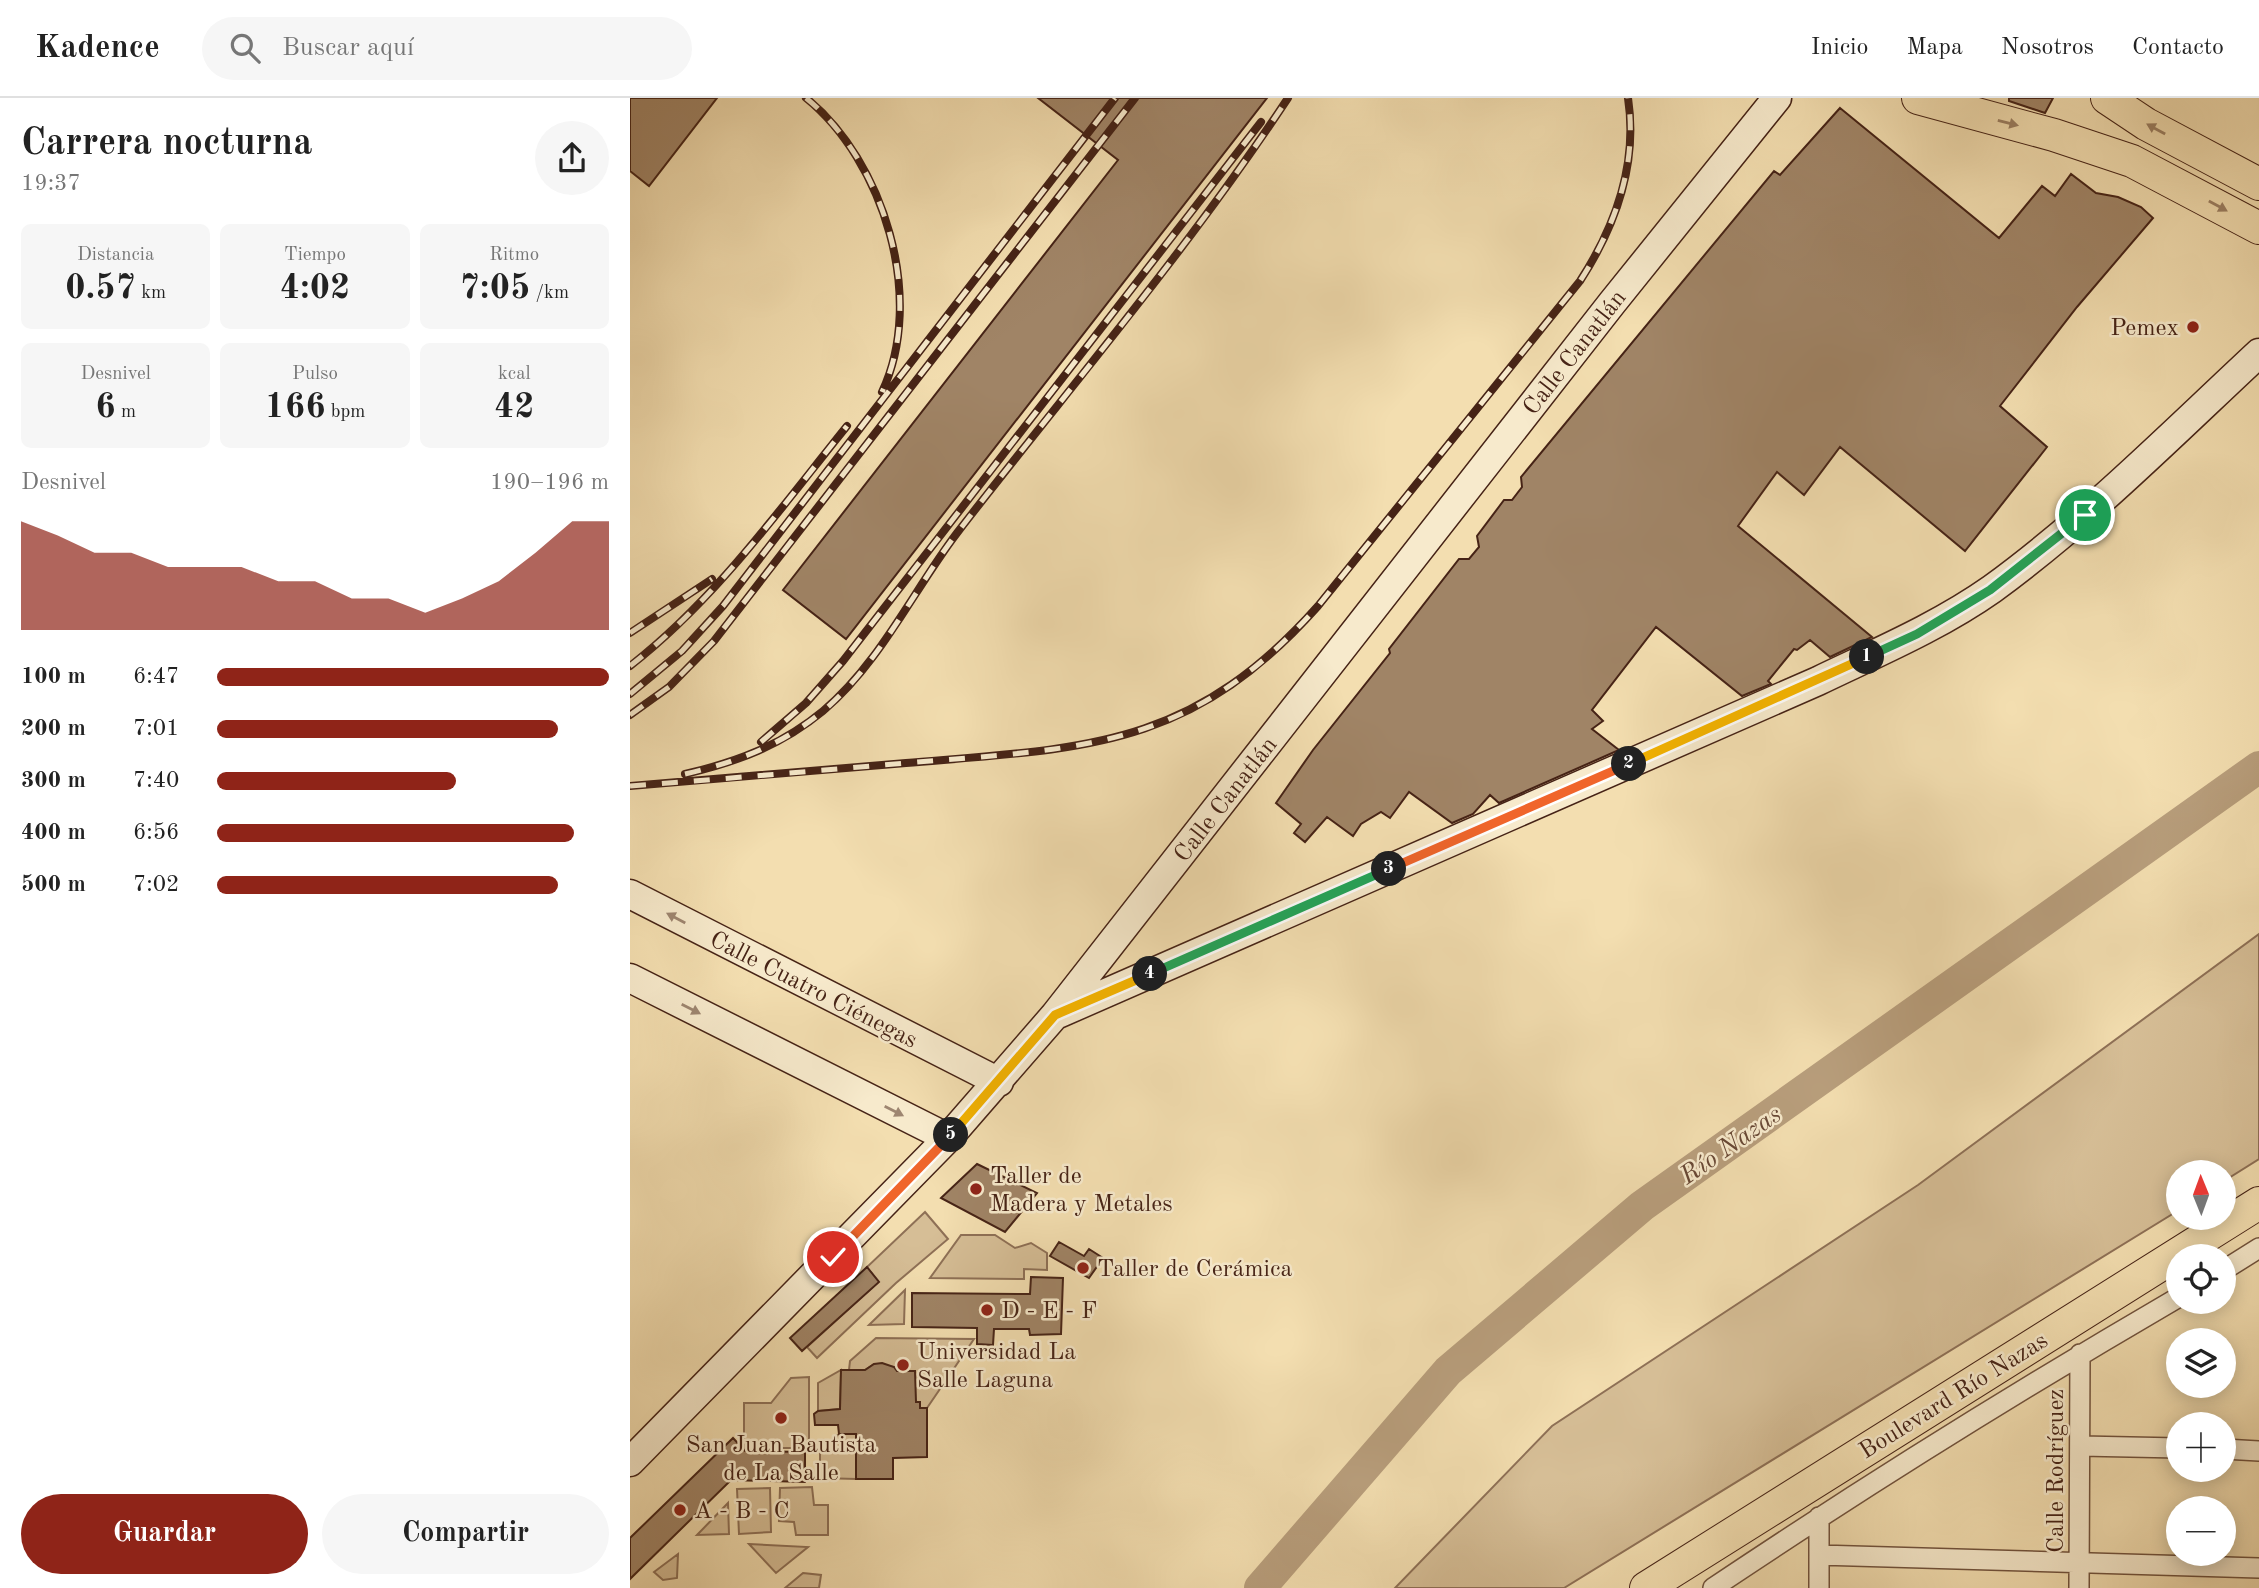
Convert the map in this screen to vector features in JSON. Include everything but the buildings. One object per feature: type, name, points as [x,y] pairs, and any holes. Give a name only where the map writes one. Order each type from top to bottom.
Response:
[{"type":"main road","points":[[1918,98],[2054,135],[2132,161],[2259,228]]},
{"type":"main road","points":[[2107,98],[2147,124],[2259,184]]},
{"type":"main road","name":"Boulevard Río Nazas","points":[[1646,1588],[2259,1203]]},
{"type":"street","name":"Calle Canatlán","points":[[630,1462],[948,1138],[999,1082],[1055,1015],[1612,303],[1776,98]]},
{"type":"street","points":[[1055,1015],[1818,681],[1917,634],[1990,590],[2085,515],[2259,353]]},
{"type":"street","name":"Calle Cuatro Ciénegas","points":[[630,894],[999,1082]]},
{"type":"street","points":[[630,978],[948,1138]]},
{"type":"street","points":[[2236,1262],[2259,1248]]},
{"type":"street","name":"Boulevard Río Nazas","points":[[1713,1588],[1819,1517],[2080,1354],[2166,1304]]},
{"type":"street","name":"Calle Rodríguez","points":[[2079,1588],[2080,1354]]},
{"type":"street","points":[[2081,1446],[2166,1448]]},
{"type":"street","points":[[2236,1450],[2259,1451]]},
{"type":"street","points":[[1819,1517],[1819,1588]]},
{"type":"street","points":[[1819,1555],[2259,1568]]},
{"type":"shaded area","points":[[2259,934],[2259,1159],[2236,1173],[2236,1160],[2166,1160],[2166,1218],[1564,1588],[1395,1588],[1552,1426],[1918,1185]]},
{"type":"shaded area","points":[[925,1212],[948,1239],[896,1283],[817,1358],[807,1347],[878,1282],[867,1267]]},
{"type":"shaded area","points":[[961,1235],[995,1235],[1015,1248],[1031,1243],[1047,1253],[1047,1270],[1024,1269],[1024,1279],[930,1278]]},
{"type":"shaded area","points":[[905,1290],[904,1324],[869,1325]]},
{"type":"shaded area","points":[[876,1338],[974,1339],[927,1408],[920,1408],[919,1402],[916,1402],[894,1367],[874,1364],[865,1370],[849,1370],[850,1361]]},
{"type":"shaded area","points":[[841,1370],[840,1409],[818,1411],[818,1383]]},
{"type":"shaded area","points":[[809,1377],[809,1448],[744,1448],[744,1403],[771,1403],[791,1378]]},
{"type":"shaded area","points":[[839,1434],[856,1434],[856,1479],[820,1478],[820,1450]]},
{"type":"shaded area","points":[[812,1487],[814,1505],[828,1505],[828,1535],[796,1535],[794,1522],[779,1521],[780,1488]]},
{"type":"shaded area","points":[[770,1488],[771,1532],[739,1534],[737,1489]]},
{"type":"shaded area","points":[[728,1503],[729,1534],[697,1535]]},
{"type":"shaded area","points":[[749,1544],[808,1547],[776,1573]]},
{"type":"shaded area","points":[[678,1554],[677,1578],[663,1580],[654,1572]]},
{"type":"shaded area","points":[[803,1573],[821,1575],[819,1588],[785,1588]]},
{"type":"waterway","name":"Río Nazas","points":[[1260,1588],[1448,1371],[1642,1206],[2259,767]]},
{"type":"railway","points":[[806,98],[833,125],[857,157],[876,194],[890,234],[898,275],[900,316],[895,355],[882,392]]},
{"type":"railway","points":[[630,694],[682,651],[723,606],[1115,98]]},
{"type":"railway","points":[[630,715],[669,687],[714,641],[1135,98]]},
{"type":"railway","points":[[685,774],[741,758],[791,734],[823,711],[862,671],[957,533],[1210,210],[1288,98]]},
{"type":"railway","points":[[630,786],[970,758],[1081,745],[1131,733],[1178,715],[1225,689],[1271,653],[1318,606],[1580,281],[1604,239],[1621,194],[1630,147],[1628,98]]},
{"type":"railway","points":[[761,742],[806,703],[843,661],[1261,122]]},
{"type":"railway","points":[[630,666],[661,640],[718,583],[847,426]]},
{"type":"railway","points":[[630,633],[712,579]]},
{"type":"place","name":"Pemex","points":[[2193,327]]},
{"type":"place","name":"Taller de Madera y Metales","points":[[976,1189]]},
{"type":"place","name":"Taller de Cerámica","points":[[1083,1268]]},
{"type":"place","name":"D - E - F","points":[[987,1310]]},
{"type":"place","name":"Universidad La Salle Laguna","points":[[903,1365]]},
{"type":"place","name":"San Juan Bautista de La Salle","points":[[781,1418]]},
{"type":"place","name":"A - B - C","points":[[680,1510]]},
{"type":"route","points":[[833,1257],[948,1138],[1055,1015],[1818,681],[1917,634],[1990,590],[2085,515]]}]
